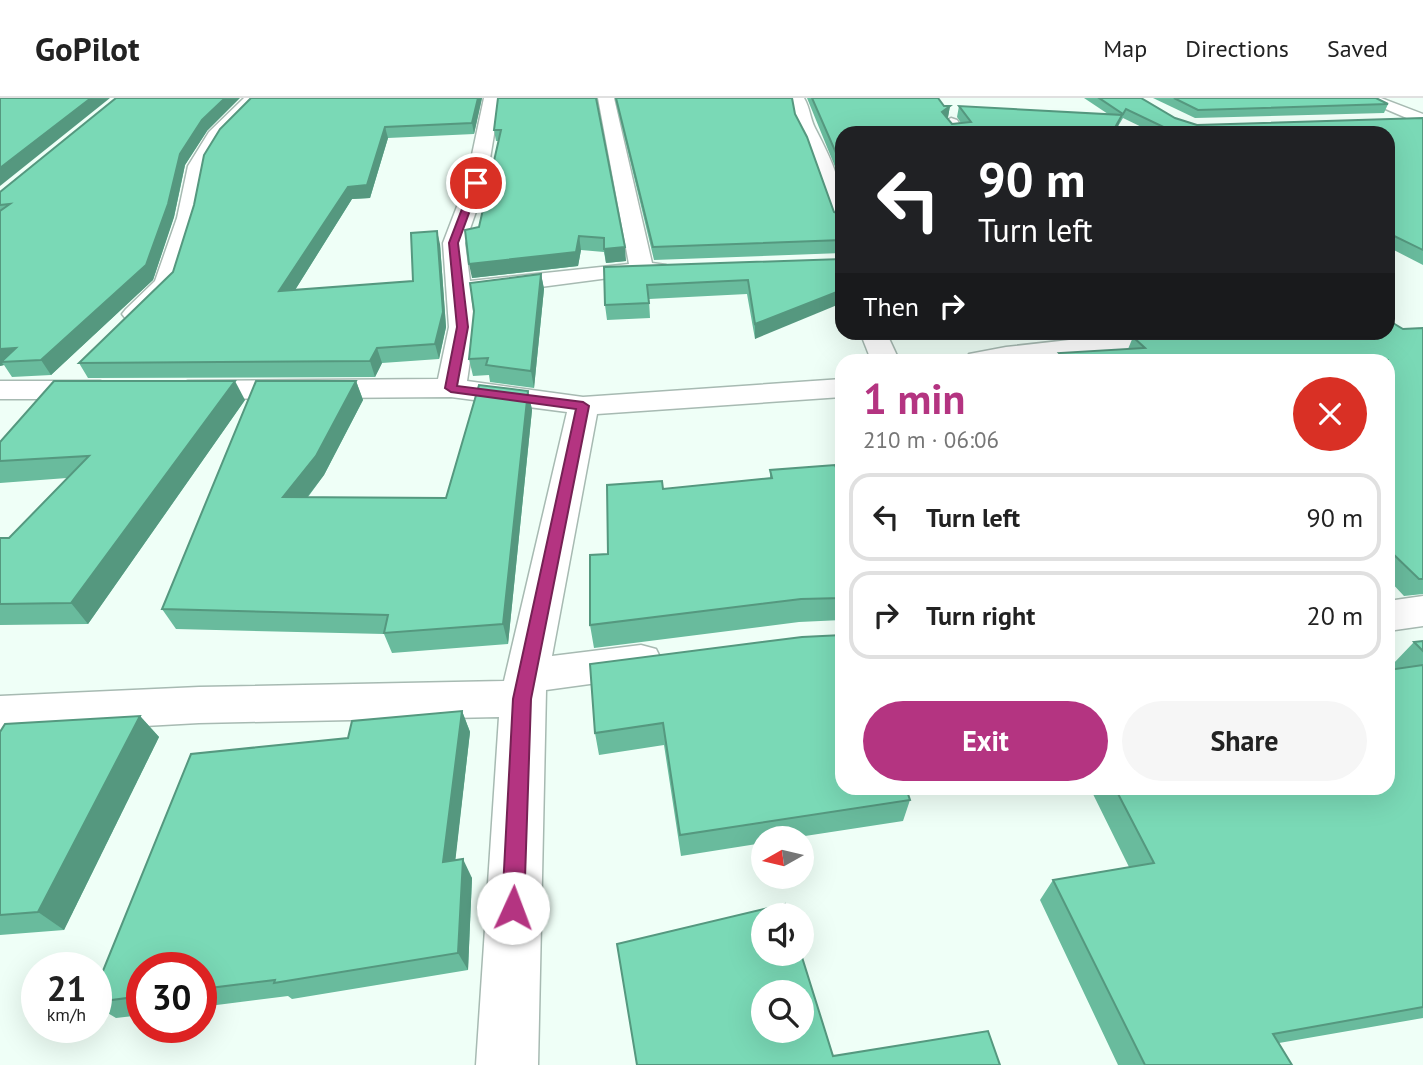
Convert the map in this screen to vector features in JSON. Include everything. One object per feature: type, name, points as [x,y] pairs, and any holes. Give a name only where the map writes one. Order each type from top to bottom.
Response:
[{"type":"street","points":[[117,332],[166,284],[187,218],[197,166],[215,136],[253,98]]},
{"type":"street","points":[[451,388],[462,327],[454,243],[476,183],[492,98]]},
{"type":"street","points":[[606,98],[642,270]]},
{"type":"street","points":[[796,98],[802,108],[805,125],[818,148],[833,164]]},
{"type":"street","points":[[1368,98],[1423,119]]},
{"type":"street","points":[[1381,122],[1423,119]]},
{"type":"street","points":[[458,290],[609,271],[682,269]]},
{"type":"street","points":[[1010,354],[1069,340]]},
{"type":"street","points":[[29,417],[68,380]]},
{"type":"street","points":[[0,390],[68,380],[140,390],[451,388],[583,406],[835,388]]},
{"type":"street","points":[[507,1065],[524,687],[583,406]]},
{"type":"street","points":[[1395,615],[1423,611]]},
{"type":"street","points":[[0,715],[524,687],[676,657]]},
{"type":"building","points":[[0,98],[91,98],[0,168]]},
{"type":"building","points":[[116,98],[225,98],[202,120],[180,154],[168,204],[146,265],[41,360],[1,362],[16,348],[0,349],[0,211],[10,204],[0,205],[0,192]]},
{"type":"building","points":[[251,98],[478,98],[472,123],[385,127],[367,185],[348,187],[279,291],[413,281],[411,233],[437,231],[443,312],[435,344],[377,348],[370,361],[79,363],[173,272],[194,205],[204,155],[220,129]]},
{"type":"building","points":[[498,98],[596,98],[625,247],[604,249],[604,238],[579,236],[576,252],[469,264],[465,230],[479,227],[501,130],[494,130]]},
{"type":"building","points":[[616,98],[792,98],[795,114],[807,137],[835,212],[835,240],[653,247]]},
{"type":"building","points":[[812,98],[938,98],[944,106],[950,106],[942,112],[952,124],[971,122],[959,106],[1122,115],[1116,126],[835,126],[835,151]]},
{"type":"building","points":[[1099,98],[1141,98],[1175,118],[1197,125],[1423,118],[1423,250],[1395,236],[1395,126],[1161,126],[1126,109],[1123,114]]},
{"type":"building","points":[[1174,98],[1376,98],[1388,104],[1198,110]]},
{"type":"building","points":[[835,259],[835,293],[755,324],[748,280],[647,285],[649,303],[605,305],[604,267]]},
{"type":"building","points":[[541,274],[531,371],[486,365],[488,358],[469,359],[474,311],[470,283]]},
{"type":"building","points":[[1395,324],[1403,329],[1423,328],[1423,579],[1419,579],[1395,556],[1395,354],[1059,353],[1145,348],[1136,340],[1395,340]]},
{"type":"building","points":[[54,381],[235,381],[71,603],[0,604],[0,538],[9,538],[89,456],[0,461],[0,442]]},
{"type":"building","points":[[256,381],[356,381],[316,456],[283,497],[446,498],[479,385],[528,391],[503,624],[384,633],[388,615],[162,609]]},
{"type":"building","points":[[835,465],[835,598],[801,599],[590,625],[590,555],[608,554],[607,485],[662,481],[663,489],[772,478],[770,470]]},
{"type":"building","points":[[835,635],[835,795],[908,795],[910,800],[680,835],[663,723],[595,733],[590,664],[802,637]]},
{"type":"building","points":[[1423,641],[1423,651],[1414,642]]},
{"type":"building","points":[[1423,665],[1423,1007],[1273,1034],[1292,1065],[1145,1065],[1053,880],[1154,863],[1119,795],[1395,795],[1395,669]]},
{"type":"building","points":[[462,711],[443,862],[463,859],[458,953],[274,983],[275,980],[217,987],[217,952],[126,952],[126,998],[112,1000],[111,952],[191,754],[348,738],[352,721]]},
{"type":"building","points":[[140,716],[38,912],[0,915],[0,732],[5,724]]},
{"type":"building","points":[[751,912],[751,966],[805,966],[809,980],[751,980],[751,1043],[814,1043],[814,995],[833,1056],[988,1031],[1000,1065],[637,1065],[617,944]]},
{"type":"route","points":[[476,183],[454,243],[462,327],[451,388],[533,397],[583,406],[525,676],[513,908]]}]
